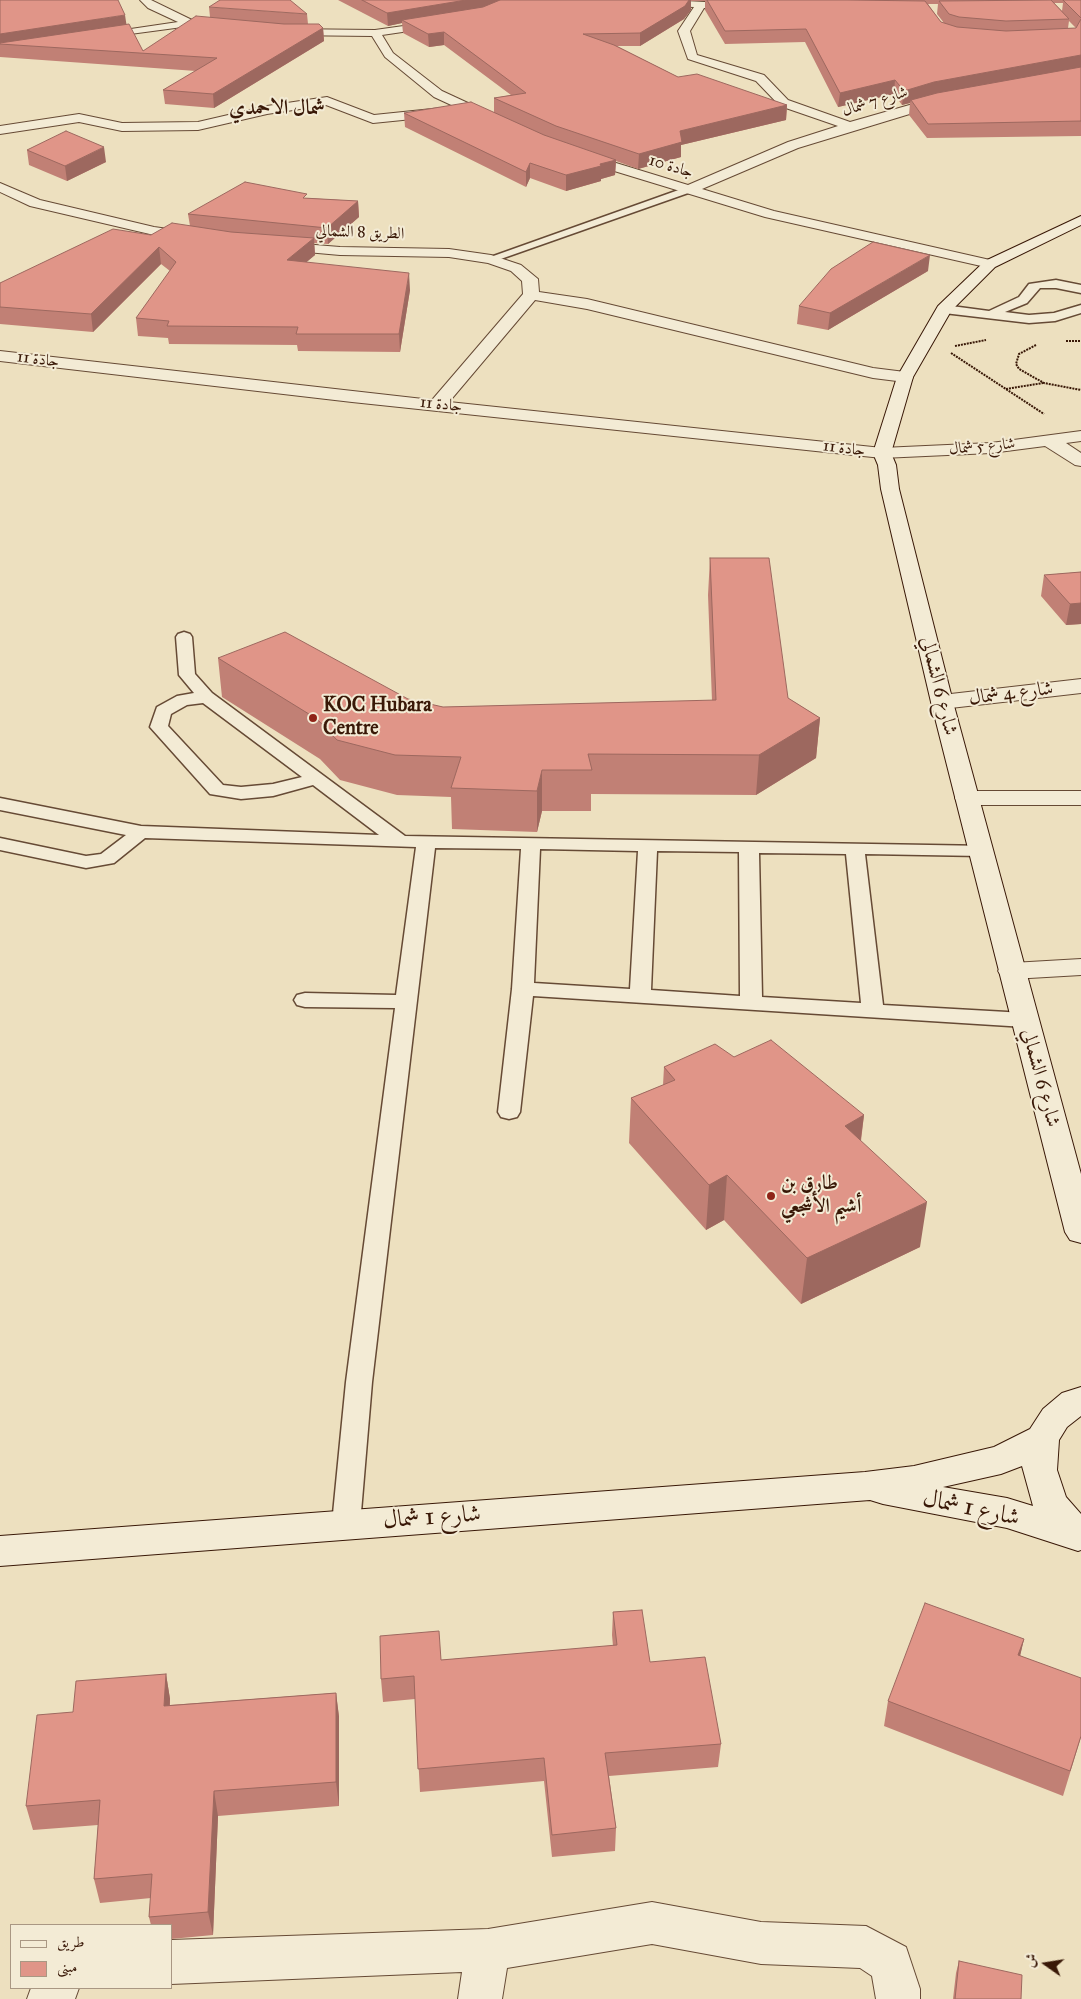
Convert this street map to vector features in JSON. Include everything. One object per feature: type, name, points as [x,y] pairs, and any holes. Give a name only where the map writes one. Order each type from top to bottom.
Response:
[{"type":"street","points":[[146,0],[152,6],[190,24]]},
{"type":"street","points":[[580,0],[701,5],[721,3],[748,6]]},
{"type":"street","points":[[701,5],[684,30],[692,57],[760,78],[784,103],[850,126]]},
{"type":"street","points":[[276,31],[375,33],[450,22]]},
{"type":"street","points":[[85,39],[190,24],[233,28]]},
{"type":"street","points":[[375,33],[389,54],[438,94],[502,124]]},
{"type":"street","name":"شارع 7 شمال","points":[[687,190],[793,145],[850,126],[961,96]]},
{"type":"street","points":[[0,130],[79,118],[122,127],[198,126],[267,110],[328,101],[373,120],[470,108]]},
{"type":"street","name":"جادة 10","points":[[567,152],[770,214],[990,264]]},
{"type":"street","points":[[0,188],[35,203],[154,231],[213,239]]},
{"type":"street","points":[[882,453],[905,377],[944,309],[990,264],[1081,220]]},
{"type":"street","name":"الطريق 8 الشمالي","points":[[262,244],[340,251],[449,253],[491,258],[516,268],[530,279],[531,295]]},
{"type":"street","points":[[437,405],[531,295],[587,304],[873,373],[905,377]]},
{"type":"street","name":"جادة 11","points":[[0,356],[352,397],[882,453]]},
{"type":"street","name":"شارع 5 شمال","points":[[882,453],[991,448],[1078,437]]},
{"type":"street","points":[[1048,440],[1081,461]]},
{"type":"street","name":"شارع 6 الشمالي","points":[[882,453],[888,465],[890,489],[942,702],[1081,1232]]},
{"type":"street","name":"شارع 4 شمال","points":[[942,702],[1081,686]]},
{"type":"street","points":[[967,798],[1081,798]]},
{"type":"street","points":[[1012,971],[1081,967]]},
{"type":"street","points":[[1079,1398],[1055,1418],[1042,1439],[1039,1470],[1050,1504],[1079,1536]]},
{"type":"street","name":"شارع 1 شمال","points":[[0,1551],[864,1486],[914,1480],[959,1468],[1002,1460],[1042,1439]]},
{"type":"street","name":"شارع 1 شمال","points":[[864,1486],[1007,1513],[1079,1536]]},
{"type":"street","points":[[172,1962],[488,1950],[652,1923],[761,1943],[866,1947],[890,1962],[898,1988],[898,1999]]},
{"type":"street","points":[[480,1999],[488,1950]]},
{"type":"lane","points":[[491,258],[687,190]]},
{"type":"lane","points":[[989,315],[1023,300],[1032,287],[1038,285],[1056,284],[1081,289]]},
{"type":"lane","points":[[944,309],[989,315],[1043,318],[1081,309]]},
{"type":"lane","points":[[184,637],[187,675],[206,697],[400,842]]},
{"type":"lane","points":[[206,697],[183,700],[163,711],[159,727],[217,790],[241,793],[273,790],[316,779]]},
{"type":"lane","points":[[0,804],[141,832],[400,842],[982,850]]},
{"type":"lane","points":[[0,844],[86,862],[107,859],[141,832]]},
{"type":"lane","points":[[346,1524],[359,1382],[426,842]]},
{"type":"lane","points":[[509,1112],[522,989],[531,844]]},
{"type":"lane","points":[[640,996],[648,845]]},
{"type":"lane","points":[[748,846],[751,1003]]},
{"type":"lane","points":[[855,848],[873,1011]]},
{"type":"lane","points":[[522,989],[1025,1020]]},
{"type":"lane","points":[[305,1000],[406,1002]]},
{"type":"path","points":[[1064,341],[1081,341]]},
{"type":"path","points":[[1040,344],[1018,354],[1016,364],[1025,374],[1044,383],[1081,390]]},
{"type":"path","points":[[950,353],[1078,437]]},
{"type":"path","points":[[1006,389],[1044,383]]},
{"type":"building","points":[[0,0],[118,0],[125,15],[0,34]]},
{"type":"building","points":[[220,0],[290,0],[307,14],[209,7]]},
{"type":"building","points":[[362,0],[466,0],[387,13]]},
{"type":"building","points":[[500,0],[689,0],[685,6],[640,33],[583,34],[614,45],[678,77],[697,74],[787,105],[680,131],[682,142],[639,154],[556,126],[494,98],[526,93],[444,32],[428,34],[402,20],[483,7]]},
{"type":"building","points":[[707,0],[925,1],[941,22],[957,27],[1006,31],[1076,28],[1081,19],[1081,55],[934,82],[904,91],[895,80],[840,93],[806,29],[725,31]]},
{"type":"building","points":[[1051,0],[1069,19],[1006,21],[959,17],[949,14],[939,1]]},
{"type":"building","points":[[1063,0],[1081,0],[1081,18]]},
{"type":"building","points":[[196,16],[284,24],[319,24],[323,28],[213,94],[163,90],[217,58],[0,44],[129,24],[143,51]]},
{"type":"building","points":[[1081,67],[1081,121],[928,124],[911,100],[937,93]]},
{"type":"building","points":[[471,102],[544,135],[616,160],[566,175],[530,163],[526,172],[404,113]]},
{"type":"building","points":[[66,131],[104,147],[65,166],[27,150]]},
{"type":"building","points":[[245,182],[307,194],[303,198],[358,201],[327,228],[188,214]]},
{"type":"building","points":[[172,223],[231,232],[314,238],[287,260],[409,273],[399,334],[296,334],[298,327],[167,326],[169,321],[136,318],[176,262],[159,247],[91,314],[0,307],[0,283],[113,229],[151,235]]},
{"type":"building","points":[[873,242],[930,255],[830,313],[799,306],[831,269]]},
{"type":"building","points":[[710,558],[769,558],[788,698],[820,718],[759,755],[588,754],[592,770],[542,770],[537,791],[451,788],[461,757],[395,755],[337,740],[317,719],[218,658],[285,632],[408,699],[443,707],[716,700]]},
{"type":"building","points":[[1081,572],[1081,603],[1070,604],[1044,575]]},
{"type":"building","name":"طارق بن أشيم الأشجعي","points":[[771,1040],[864,1115],[845,1126],[927,1202],[807,1258],[727,1175],[709,1185],[631,1098],[675,1080],[664,1067],[715,1044],[734,1057]]},
{"type":"building","points":[[925,1603],[1024,1639],[1018,1655],[1081,1678],[1081,1736],[1070,1771],[888,1701]]},
{"type":"building","points":[[642,1610],[650,1662],[705,1657],[721,1744],[605,1753],[616,1828],[552,1835],[544,1758],[418,1769],[414,1676],[381,1679],[380,1636],[439,1631],[441,1660],[617,1645],[613,1612]]},
{"type":"building","points":[[166,1674],[164,1706],[336,1693],[336,1782],[214,1791],[208,1912],[149,1917],[152,1874],[94,1879],[100,1800],[26,1806],[37,1715],[73,1712],[76,1681]]},
{"type":"building","points":[[959,1961],[1022,1975],[1021,1999],[955,1999]]},
{"type":"place","name":"KOC Hubara Centre","points":[[313,718]]},
{"type":"place","name":"طارق بن أشيم الأشجعي","points":[[771,1196]]},
{"type":"district","name":"شمال الاحمدي","points":[[277,109]]}]
